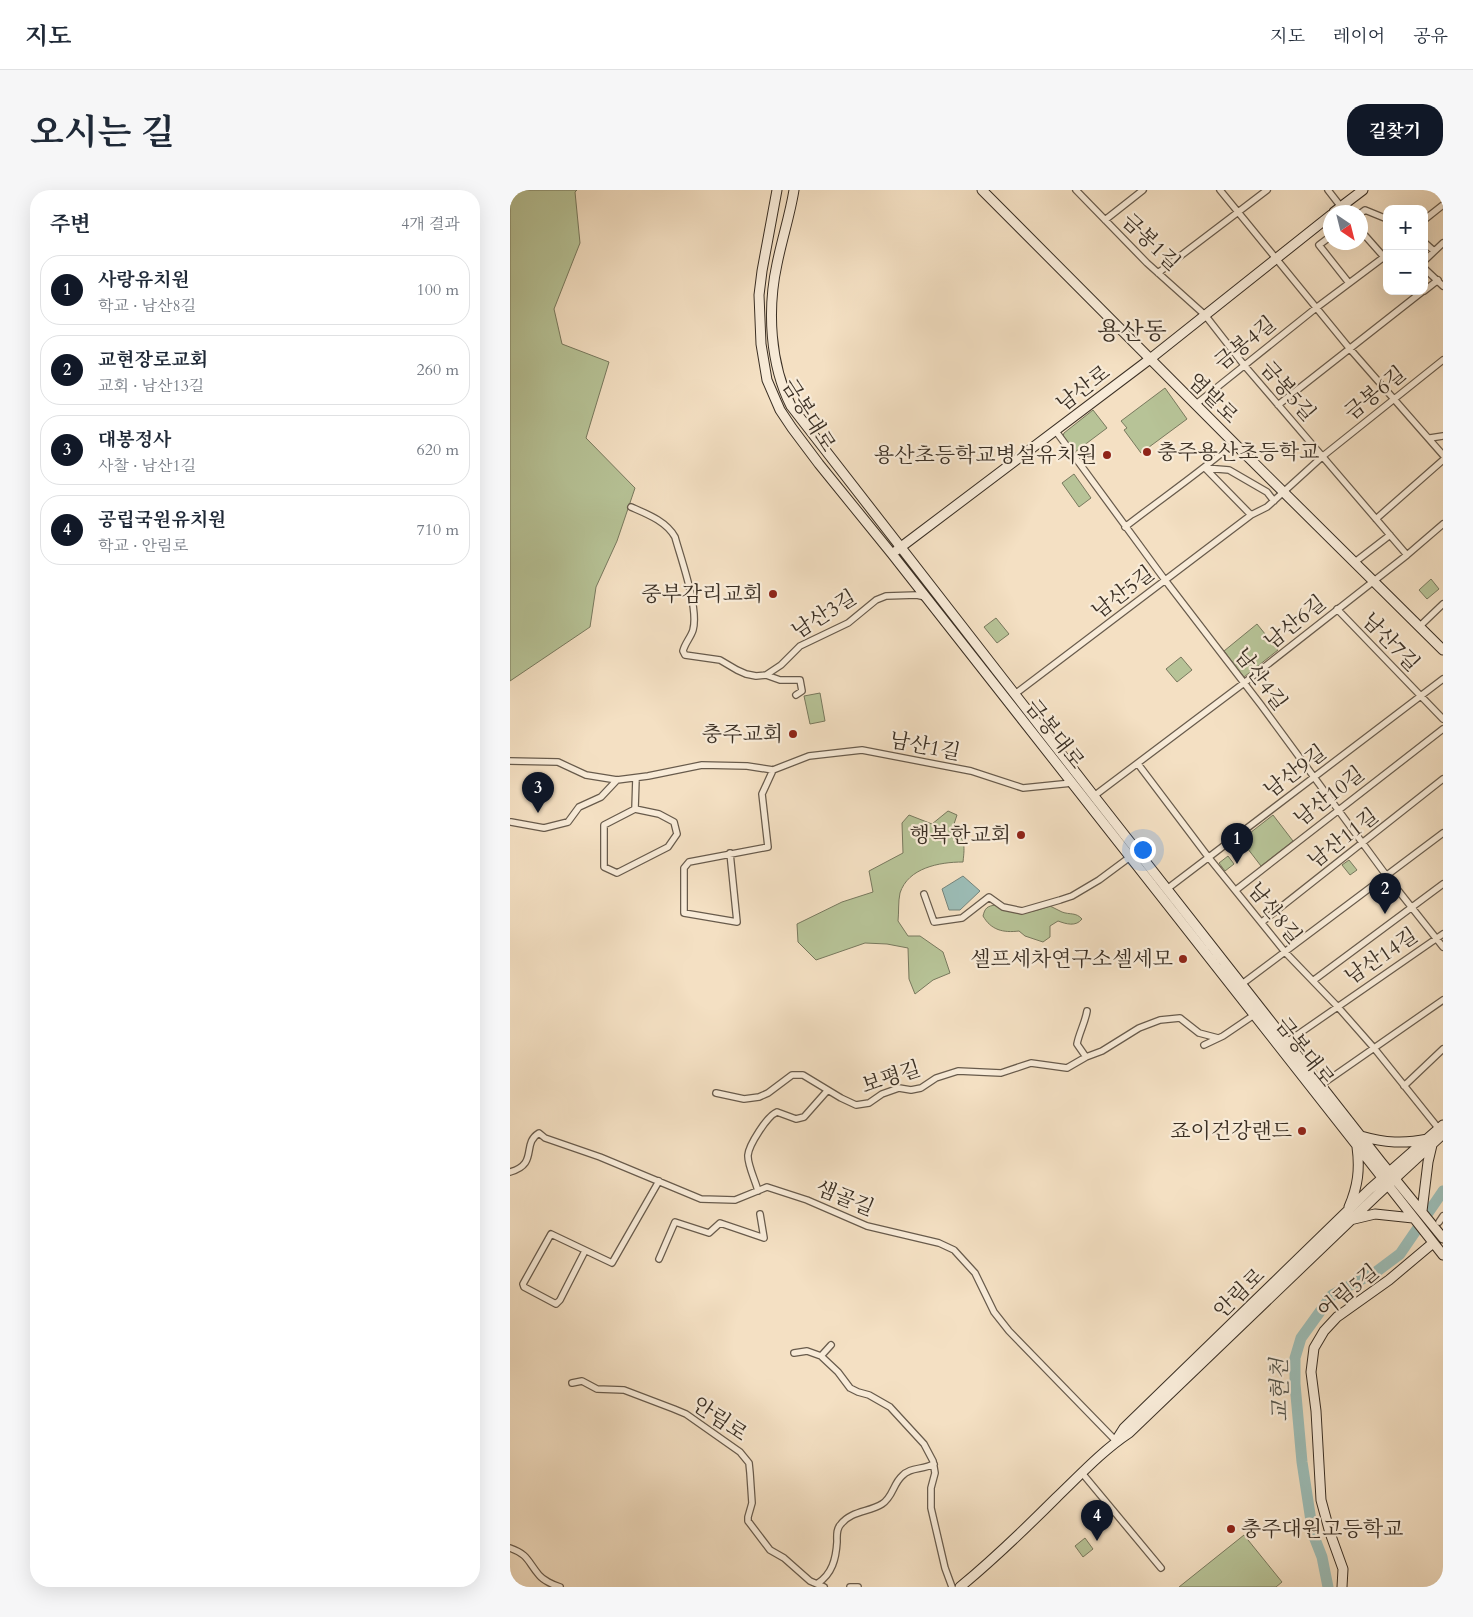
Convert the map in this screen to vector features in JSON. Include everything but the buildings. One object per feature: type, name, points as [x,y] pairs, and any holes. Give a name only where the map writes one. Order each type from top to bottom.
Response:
[{"type":"street","name":"금봉대로","points":[[777,190],[759,295],[761,344],[767,380],[780,410],[819,464],[927,598],[1443,1255]]},
{"type":"street","name":"금봉대로","points":[[794,190],[777,265],[772,315],[776,360],[784,391],[791,406],[1094,796],[1442,1237]]},
{"type":"street","name":"염밭로","points":[[982,190],[1195,405],[1443,650]]},
{"type":"street","name":"금봉1길","points":[[1076,190],[1158,273],[1205,316]]},
{"type":"street","points":[[1105,220],[1142,190]]},
{"type":"street","points":[[1220,190],[1350,349],[1443,455]]},
{"type":"street","points":[[1158,273],[1267,190]]},
{"type":"street","points":[[1328,190],[1337,205]]},
{"type":"street","points":[[1347,205],[1363,190]]},
{"type":"street","points":[[1428,217],[1443,205]]},
{"type":"street","points":[[1368,211],[1383,217]]},
{"type":"street","name":"남산로","points":[[892,554],[1150,359],[1323,221]]},
{"type":"street","points":[[1368,240],[1383,256]]},
{"type":"street","points":[[1323,242],[1319,245],[1349,283]]},
{"type":"street","points":[[1428,257],[1443,243]]},
{"type":"street","points":[[1428,246],[1434,251]]},
{"type":"street","name":"금봉4길","points":[[1195,405],[1316,308],[1383,259]]},
{"type":"street","points":[[1428,271],[1443,286]]},
{"type":"street","points":[[1428,288],[1438,280]]},
{"type":"street","points":[[1278,405],[1419,295]]},
{"type":"street","name":"금봉5길","points":[[1205,316],[1244,365],[1407,555]]},
{"type":"street","name":"금봉6길","points":[[1284,492],[1323,456],[1443,360]]},
{"type":"street","name":"남산4길","points":[[1055,430],[1386,875],[1443,947]]},
{"type":"street","points":[[1430,438],[1443,436]]},
{"type":"street","points":[[1126,527],[1169,492],[1205,468],[1234,443]]},
{"type":"street","points":[[1376,519],[1443,460]]},
{"type":"street","points":[[1205,468],[1229,470],[1267,492],[1274,501]]},
{"type":"street","points":[[1205,468],[1251,515]]},
{"type":"street","name":"남산5길","points":[[1015,694],[1251,515],[1267,507],[1284,492]]},
{"type":"street","points":[[631,507],[660,521],[671,530],[675,537],[694,612],[693,630],[682,651],[686,655],[720,660],[746,674],[766,675],[780,680],[800,680],[802,691],[796,695]]},
{"type":"street","name":"남산6길","points":[[1094,796],[1244,684],[1336,609],[1407,555],[1443,524]]},
{"type":"street","points":[[1355,562],[1390,535]]},
{"type":"street","name":"남산3길","points":[[766,675],[781,665],[800,646],[848,623],[876,600],[886,596],[917,595],[927,598]]},
{"type":"street","points":[[1420,626],[1443,604]]},
{"type":"street","name":"남산7길","points":[[1336,609],[1443,719]]},
{"type":"street","name":"남산9길","points":[[1168,889],[1443,679]]},
{"type":"street","name":"남산10길","points":[[1236,890],[1443,729]]},
{"type":"street","name":"남산1길","points":[[510,761],[558,762],[586,775],[617,780],[636,778],[702,764],[747,766],[773,770],[809,756],[862,750],[970,771],[1022,788],[1072,783]]},
{"type":"street","name":"남산8길","points":[[1138,764],[1209,858],[1285,952],[1337,1006]]},
{"type":"street","points":[[730,853],[737,922],[684,913],[684,868],[689,862],[730,853],[768,847],[762,794],[773,770]]},
{"type":"street","points":[[635,809],[636,778]]},
{"type":"street","name":"남산11길","points":[[1262,922],[1443,779]]},
{"type":"street","points":[[511,822],[544,828],[568,822],[579,807],[601,797],[617,780]]},
{"type":"street","points":[[635,809],[659,814],[674,822],[677,834],[668,847],[618,873],[604,867],[604,825],[635,809]]},
{"type":"street","points":[[1242,984],[1443,833]]},
{"type":"street","points":[[924,894],[934,922],[962,918],[988,897],[1003,907],[1022,911],[1072,896],[1099,880],[1130,857]]},
{"type":"street","points":[[1314,980],[1443,884]]},
{"type":"street","name":"남산14길","points":[[1287,1042],[1443,934]]},
{"type":"street","points":[[1321,1085],[1443,1000]]},
{"type":"street","name":"남산14길","points":[[1337,1006],[1442,1129]]},
{"type":"street","points":[[1086,1057],[1077,1044],[1087,1011]]},
{"type":"street","points":[[1204,1045],[1254,1015]]},
{"type":"street","name":"보평길","points":[[716,1093],[744,1099],[758,1097],[768,1093],[792,1075],[803,1075],[828,1091],[856,1105],[869,1103],[882,1094],[899,1088],[911,1090],[922,1088],[936,1078],[958,1071],[1001,1073],[1031,1063],[1067,1068],[1086,1057],[1102,1051],[1139,1028],[1160,1020],[1180,1018],[1199,1033],[1218,1038]]},
{"type":"street","points":[[1404,1086],[1443,1049]]},
{"type":"street","points":[[758,1191],[748,1157],[754,1141],[764,1126],[772,1115],[777,1112],[796,1119],[804,1118],[828,1091]]},
{"type":"street","name":"안림로","points":[[960,1587],[1013,1540],[1116,1441],[1124,1428],[1442,1129]]},
{"type":"street","name":"샘골길","points":[[510,1172],[516,1170],[528,1160],[529,1144],[533,1137],[539,1133],[545,1138],[600,1157],[701,1199],[735,1200],[767,1187],[806,1200],[867,1226],[939,1243],[954,1250],[974,1273],[994,1312],[1009,1331],[1116,1441]]},
{"type":"street","points":[[1361,1136],[1378,1141],[1430,1142],[1422,1211]]},
{"type":"street","points":[[1357,1146],[1359,1167],[1349,1216],[1375,1214],[1413,1218]]},
{"type":"street","points":[[585,1251],[560,1300],[556,1304],[524,1288],[523,1284],[551,1234],[610,1263],[614,1262],[659,1181]]},
{"type":"street","points":[[659,1259],[675,1222],[709,1234],[720,1223],[764,1238],[760,1214]]},
{"type":"street","points":[[1439,1222],[1443,1216]]},
{"type":"street","name":"어림5길","points":[[1342,1587],[1343,1570],[1321,1500],[1316,1411],[1311,1372],[1314,1348],[1324,1331],[1338,1317],[1388,1280],[1433,1243]]},
{"type":"street","points":[[821,1356],[831,1345]]},
{"type":"street","points":[[794,1353],[807,1351],[821,1356],[842,1376],[850,1388],[869,1395],[890,1407],[924,1444],[930,1453],[935,1473],[931,1488],[930,1508],[945,1568],[952,1587]]},
{"type":"street","name":"안림로","points":[[572,1383],[582,1381],[597,1389],[624,1390],[680,1412],[692,1418],[740,1452],[749,1462],[752,1503],[748,1521],[770,1550],[784,1558],[810,1581],[824,1587]]},
{"type":"street","points":[[818,1583],[827,1576],[833,1562],[840,1525],[858,1513],[875,1508],[887,1501],[898,1480],[908,1471],[920,1470],[934,1464]]},
{"type":"street","points":[[1082,1473],[1161,1568]]},
{"type":"street","points":[[510,1548],[521,1552],[539,1575],[560,1587]]},
{"type":"street","points":[[850,1587],[858,1587]]},
{"type":"green space","points":[[510,190],[577,190],[575,192],[580,243],[554,309],[562,344],[609,362],[586,438],[635,488],[617,541],[596,587],[590,627],[510,681]]},
{"type":"green space","points":[[1165,388],[1187,419],[1141,453],[1124,430],[1127,428],[1121,421]]},
{"type":"green space","points":[[1093,410],[1107,428],[1075,452],[1063,436],[1064,433]]},
{"type":"green space","points":[[1074,474],[1091,498],[1079,507],[1062,483]]},
{"type":"green space","points":[[1431,579],[1439,589],[1427,599],[1419,590]]},
{"type":"green space","points":[[996,618],[1009,634],[997,643],[984,627]]},
{"type":"green space","points":[[1257,624],[1278,650],[1244,677],[1224,651]]},
{"type":"green space","points":[[1181,657],[1192,670],[1177,682],[1166,669]]},
{"type":"green space","points":[[820,693],[825,721],[810,724],[804,696]]},
{"type":"green space","points":[[948,811],[957,815],[953,827],[960,835],[963,843],[963,862],[935,865],[917,872],[910,878],[904,884],[900,893],[898,921],[908,936],[920,936],[943,952],[950,973],[933,980],[915,994],[909,979],[908,948],[887,944],[865,943],[816,960],[798,942],[797,924],[842,902],[873,892],[869,871],[903,853],[902,823],[909,815],[932,824]]},
{"type":"green space","points":[[1273,815],[1293,841],[1261,866],[1241,840]]},
{"type":"green space","points":[[1228,856],[1234,864],[1225,871],[1219,863]]},
{"type":"green space","points":[[1349,860],[1357,870],[1350,875],[1342,865]]},
{"type":"green space","points":[[996,905],[1003,909],[1023,913],[1050,906],[1062,912],[1077,915],[1082,919],[1074,924],[1058,921],[1050,926],[1050,937],[1043,942],[1025,936],[1019,931],[998,930],[990,925],[983,916],[987,908]]},
{"type":"green space","points":[[1244,1535],[1282,1582],[1276,1587],[1179,1587]]},
{"type":"green space","points":[[1085,1538],[1093,1549],[1083,1557],[1075,1546]]},
{"type":"water","points":[[963,876],[980,891],[960,910],[949,910],[942,889]]},
{"type":"waterway","name":"교현천","points":[[1328,1587],[1322,1557],[1313,1534],[1302,1462],[1295,1384],[1295,1358],[1301,1338],[1332,1295],[1376,1272],[1400,1254],[1443,1191]]},
{"type":"place","name":"충주용산초등학교","points":[[1147,452]]},
{"type":"place","name":"용산초등학교병설유치원","points":[[1107,455]]},
{"type":"place","name":"중부감리교회","points":[[773,594]]},
{"type":"place","name":"충주교회","points":[[793,734]]},
{"type":"place","name":"대봉정사","points":[[538,813]]},
{"type":"place","name":"행복한교회","points":[[1021,835]]},
{"type":"place","name":"사랑유치원","points":[[1237,864]]},
{"type":"place","name":"교현장로교회","points":[[1385,914]]},
{"type":"place","name":"셀프세차연구소셀세모","points":[[1183,959]]},
{"type":"place","name":"죠이건강랜드","points":[[1302,1131]]},
{"type":"place","name":"충주대원고등학교","points":[[1231,1529]]},
{"type":"place","name":"공립국원유치원","points":[[1097,1541]]},
{"type":"district","name":"용산동","points":[[1132,331]]}]
